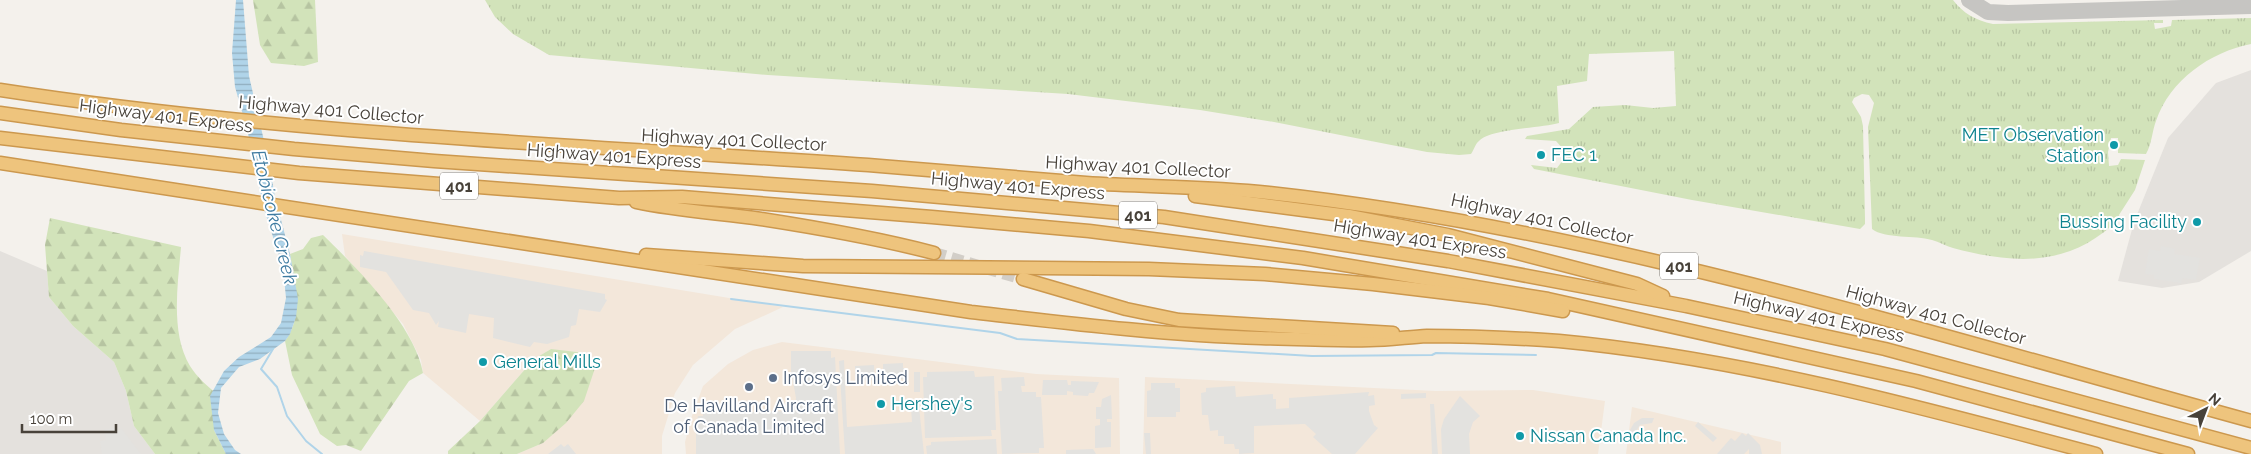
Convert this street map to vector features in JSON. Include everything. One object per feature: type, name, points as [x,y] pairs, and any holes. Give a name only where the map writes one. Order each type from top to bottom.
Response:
[{"type":"highway","name":"Highway 401 Collector","points":[[0,90],[212,116],[431,137],[881,166],[1093,183],[1263,192],[1426,213],[1656,260],[1901,322],[2251,421]]},
{"type":"highway","name":"Highway 401 Express","points":[[0,113],[121,130],[294,149],[434,161],[872,191],[1164,217],[1448,261],[1686,306],[1885,349],[2251,448]]},
{"type":"highway","name":"Highway 401 Express","points":[[0,138],[299,173],[619,198],[682,197],[1089,231],[1303,258],[1511,293],[1916,381],[2188,454]]},
{"type":"highway","points":[[0,163],[971,312],[1131,330],[1267,338],[1369,340],[1425,336],[1495,337],[1557,341],[1618,348],[1739,368],[1864,395],[2096,454]]},
{"type":"highway","points":[[1093,183],[1349,216],[1448,235],[1637,284],[1686,306]]},
{"type":"highway","points":[[619,198],[670,209],[762,219],[875,239],[934,253]]},
{"type":"highway","points":[[573,251],[803,266],[1091,268],[1265,274],[1383,285],[1489,298],[1562,311],[1593,311]]},
{"type":"highway","points":[[1024,279],[1126,309],[1179,320],[1368,330],[1425,336]]},
{"type":"shaded area","points":[[2251,70],[2251,251],[2199,282],[2162,288],[2118,281],[2134,222],[2168,138],[2216,83]]},
{"type":"shaded area","points":[[342,234],[783,307],[735,329],[693,365],[675,393],[662,436],[662,454],[517,454],[543,443],[551,349],[534,359],[480,421],[423,373],[421,360],[403,324],[345,256]]},
{"type":"shaded area","points":[[2161,246],[2175,249],[2174,254],[2200,258],[2196,280],[2182,278],[2181,283],[2154,279],[2154,275],[2145,274],[2149,249],[2160,251]]},
{"type":"shaded area","points":[[0,251],[47,271],[49,297],[73,326],[114,362],[126,391],[134,426],[155,454],[0,454]]},
{"type":"shaded area","points":[[364,251],[605,294],[605,299],[607,300],[600,312],[579,309],[576,325],[571,326],[569,337],[547,344],[534,342],[530,347],[493,338],[494,318],[469,314],[466,333],[438,327],[439,321],[436,325],[429,313],[413,310],[386,272],[360,267],[360,255],[363,256]]},
{"type":"shaded area","points":[[782,342],[1036,374],[1119,378],[1120,454],[686,454],[685,442],[703,386],[728,364],[753,350]]},
{"type":"shaded area","points":[[791,351],[831,351],[831,358],[835,357],[840,454],[696,454],[696,425],[698,416],[703,416],[703,411],[740,407],[753,412],[790,411],[795,405],[796,398],[791,371]]},
{"type":"shaded area","points":[[844,360],[847,427],[912,422],[911,408],[919,407],[924,454],[845,454],[839,361]]},
{"type":"shaded area","points":[[903,363],[903,368],[906,368],[906,379],[883,380],[883,364]]},
{"type":"shaded area","points":[[874,365],[875,380],[855,381],[855,366]]},
{"type":"shaded area","points":[[974,371],[975,377],[994,376],[996,430],[991,430],[992,436],[925,438],[923,377],[927,377],[927,372]]},
{"type":"shaded area","points":[[914,372],[920,372],[920,392],[914,392]]},
{"type":"shaded area","points":[[1024,377],[1025,386],[1021,386],[1022,392],[1036,392],[1036,397],[1041,397],[1044,448],[1039,448],[1039,453],[1002,454],[998,391],[1002,391],[1001,378]]},
{"type":"shaded area","points":[[1145,377],[1436,391],[1533,390],[1605,401],[1598,454],[1143,454]]},
{"type":"shaded area","points":[[1043,380],[1067,380],[1068,385],[1071,385],[1071,381],[1099,382],[1094,393],[1089,393],[1088,396],[1073,395],[1073,392],[1067,391],[1067,395],[1042,395]]},
{"type":"shaded area","points":[[1151,383],[1175,383],[1175,388],[1180,388],[1180,412],[1176,412],[1176,417],[1147,417],[1147,391],[1151,390]]},
{"type":"shaded area","points":[[1235,386],[1236,397],[1273,394],[1273,399],[1276,399],[1276,409],[1289,408],[1289,398],[1369,392],[1368,396],[1374,395],[1375,405],[1369,406],[1369,411],[1374,425],[1378,428],[1355,454],[1332,454],[1313,437],[1316,434],[1305,424],[1254,426],[1254,453],[1239,454],[1239,449],[1235,449],[1234,444],[1224,444],[1224,436],[1218,436],[1218,430],[1210,431],[1208,415],[1202,415],[1201,393],[1206,392],[1206,388]]},
{"type":"shaded area","points":[[1426,393],[1426,398],[1401,399],[1401,394]]},
{"type":"shaded area","points":[[1111,395],[1112,419],[1107,419],[1107,422],[1111,422],[1111,447],[1095,448],[1095,426],[1100,425],[1100,419],[1096,419],[1096,407],[1101,407],[1102,399]]},
{"type":"shaded area","points":[[1460,396],[1480,416],[1473,422],[1469,434],[1470,454],[1442,454],[1441,429],[1444,419]]},
{"type":"shaded area","points":[[1430,404],[1434,404],[1438,454],[1432,454]]},
{"type":"shaded area","points":[[1632,407],[1781,442],[1781,454],[1626,454]]},
{"type":"shaded area","points":[[1642,418],[1654,418],[1652,423],[1640,425],[1636,431],[1635,440],[1630,441],[1630,430],[1634,423]]},
{"type":"shaded area","points":[[1698,422],[1717,438],[1713,442],[1695,426]]},
{"type":"shaded area","points":[[117,427],[118,432],[121,428],[141,454],[102,454],[100,441],[106,440],[104,430]]},
{"type":"shaded area","points":[[1144,433],[1150,433],[1151,454],[1146,454]]},
{"type":"shaded area","points":[[1742,433],[1746,436],[1748,433],[1760,445],[1762,454],[1749,454],[1749,449],[1744,454],[1717,454],[1731,438],[1735,441]]},
{"type":"shaded area","points":[[996,439],[997,454],[927,454],[926,446],[931,445],[931,442]]},
{"type":"shaded area","points":[[561,444],[564,447],[568,444],[576,454],[548,454]]},
{"type":"shaded area","points":[[1093,449],[1096,454],[1066,454],[1066,450]]},
{"type":"green space","points":[[253,0],[315,0],[318,62],[304,66],[271,63],[260,45]]},
{"type":"green space","points":[[485,0],[1953,0],[1970,16],[1993,24],[2163,20],[2163,23],[2154,23],[2155,29],[2171,26],[2172,20],[2251,18],[2251,44],[2236,48],[2207,61],[2181,81],[2162,106],[2146,154],[2118,153],[2118,138],[2111,138],[2108,152],[2109,166],[2118,165],[2121,159],[2145,160],[2135,190],[2119,215],[2120,218],[2101,234],[2082,246],[2063,254],[2021,259],[1977,254],[1932,240],[1892,236],[1872,229],[1868,127],[1874,103],[1869,95],[1862,94],[1854,98],[1852,102],[1861,117],[1863,126],[1865,224],[1860,229],[1692,200],[1534,169],[1531,165],[1557,168],[1563,160],[1564,150],[1556,141],[1525,139],[1527,136],[1569,129],[1593,107],[1625,105],[1653,108],[1676,106],[1674,51],[1589,54],[1587,81],[1557,86],[1559,123],[1494,134],[1479,141],[1471,154],[1459,155],[1427,152],[1274,122],[1200,110],[1068,94],[768,75],[549,55],[513,34],[495,17]]},
{"type":"green space","points":[[50,218],[181,247],[177,292],[180,339],[190,366],[202,381],[217,394],[214,430],[226,454],[155,454],[134,426],[126,391],[114,362],[73,326],[49,297],[45,245]]},
{"type":"green space","points":[[323,235],[352,264],[397,317],[418,355],[423,373],[409,381],[361,451],[346,445],[337,446],[320,434],[292,375],[285,341],[291,331],[296,310],[296,287],[290,254],[303,249],[311,238]]},
{"type":"green space","points":[[551,349],[585,353],[595,368],[584,401],[566,423],[543,443],[517,454],[448,454],[448,451],[480,421],[534,359]]},
{"type":"water","name":"Etobicoke Creek","points":[[236,0],[243,0],[249,76],[275,197],[290,254],[298,299],[296,317],[290,334],[285,341],[260,359],[239,367],[221,388],[218,413],[224,434],[235,450],[241,454],[226,454],[214,430],[210,396],[224,371],[239,357],[271,337],[281,323],[286,298],[283,268],[264,209],[247,129],[235,87],[232,53]]},
{"type":"waterway","points":[[731,299],[1000,333],[1017,339],[1312,356],[1432,355],[1436,353],[1536,355]]},
{"type":"waterway","points":[[273,349],[261,369],[277,387],[287,416],[306,441],[322,454]]},
{"type":"taxiway","points":[[1969,0],[1988,12],[2008,13],[2251,6]]},
{"type":"tunnel","points":[[934,253],[1023,279]]},
{"type":"place","name":"MET Observation Station","points":[[2114,145]]},
{"type":"place","name":"FEC 1","points":[[1541,155]]},
{"type":"place","name":"Bussing Facility","points":[[2197,222]]},
{"type":"place","name":"General Mills","points":[[483,362]]},
{"type":"place","name":"Infosys Limited","points":[[773,378]]},
{"type":"place","name":"De Havilland Aircraft of Canada Limited","points":[[749,387]]},
{"type":"place","name":"Hershey's","points":[[881,404]]},
{"type":"place","name":"Nissan Canada Inc.","points":[[1520,436]]}]
